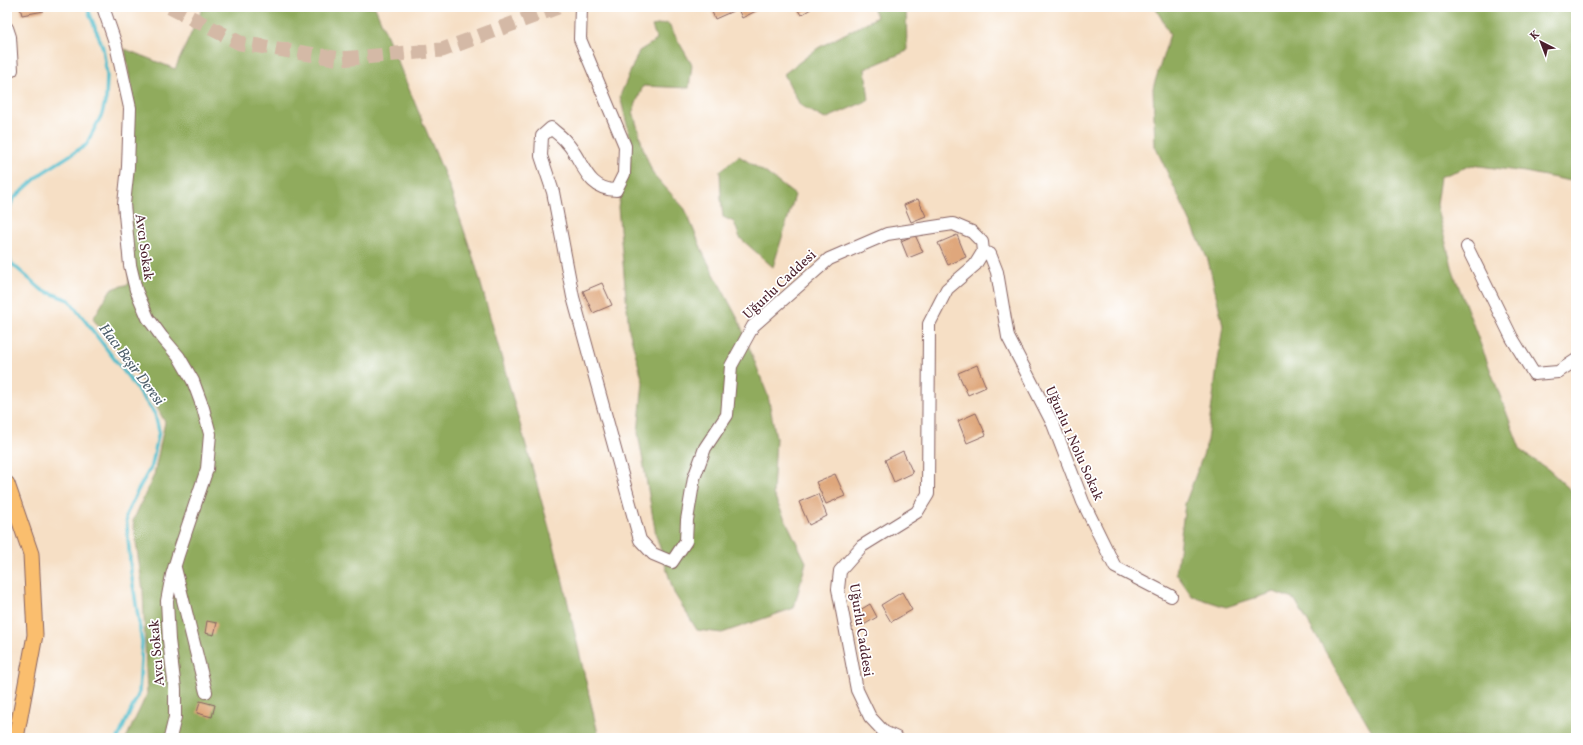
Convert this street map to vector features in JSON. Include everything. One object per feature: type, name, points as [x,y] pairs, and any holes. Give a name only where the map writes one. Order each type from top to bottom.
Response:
[{"type":"main road","points":[[7,484],[31,554],[35,635],[16,738]]},
{"type":"street","name":"Avcı Sokak","points":[[103,7],[116,45],[130,108],[128,166],[124,204],[130,264],[136,290],[148,318],[162,337],[180,357],[193,381],[203,408],[210,434],[207,469],[174,567],[168,601],[169,640],[175,717],[170,738]]},
{"type":"street","name":"Uğurlu Caddesi","points":[[581,7],[580,39],[625,146],[624,174],[616,190],[606,190],[586,173],[568,144],[551,128],[542,136],[541,156],[553,192],[573,297],[640,540],[653,554],[672,562],[686,541],[687,520],[694,478],[705,448],[727,415],[731,366],[753,326],[829,259],[887,234],[954,224],[972,232],[982,242],[983,252],[976,265],[947,289],[929,324],[928,494],[917,512],[862,546],[840,571],[838,588],[857,690],[870,717],[884,732],[897,738]]},
{"type":"street","points":[[7,28],[10,37],[12,70]]},
{"type":"street","points":[[1467,247],[1512,338],[1534,374],[1558,372],[1576,360]]},
{"type":"street","name":"Uğurlu 1 Nolu Sokak","points":[[983,252],[990,254],[997,272],[1008,337],[1053,424],[1083,502],[1115,566],[1171,596]]},
{"type":"street","points":[[174,567],[206,692]]},
{"type":"green space","points":[[203,7],[375,7],[448,183],[475,263],[558,560],[599,738],[126,738],[147,694],[143,591],[133,521],[154,475],[165,422],[142,381],[93,319],[111,289],[129,284],[128,200],[134,106],[125,49],[175,69]]},
{"type":"green space","points":[[873,7],[906,7],[907,51],[865,69],[869,100],[825,119],[800,105],[784,74],[818,48],[877,17]]},
{"type":"green space","points":[[1155,7],[1576,7],[1576,182],[1525,172],[1472,165],[1440,177],[1436,205],[1454,274],[1521,451],[1549,470],[1576,495],[1576,738],[1376,738],[1295,600],[1274,592],[1226,607],[1192,596],[1176,573],[1185,504],[1206,447],[1223,325],[1208,260],[1155,146],[1153,88],[1170,34]]},
{"type":"green space","points":[[668,23],[692,65],[689,88],[643,86],[633,111],[643,148],[653,174],[685,209],[705,257],[739,321],[768,396],[776,438],[773,494],[806,562],[794,608],[722,633],[697,630],[674,593],[656,535],[638,433],[643,382],[629,330],[618,207],[631,141],[620,96],[639,51],[657,40],[652,26]]},
{"type":"green space","points":[[739,156],[766,173],[795,195],[773,267],[740,238],[734,222],[723,217],[720,171]]},
{"type":"building","points":[[20,7],[44,7],[44,11],[22,15]]},
{"type":"building","points":[[710,7],[731,7],[733,11],[715,19]]},
{"type":"building","points":[[737,7],[762,7],[762,8],[742,18]]},
{"type":"building","points":[[796,7],[814,7],[801,15]]},
{"type":"building","points":[[918,199],[926,216],[911,222],[904,205]]},
{"type":"building","points":[[915,235],[923,252],[908,258],[901,241]]},
{"type":"building","points":[[957,235],[966,257],[948,265],[938,243]]},
{"type":"building","points":[[602,283],[612,305],[593,313],[583,291]]},
{"type":"building","points":[[977,365],[986,387],[968,395],[958,373]]},
{"type":"building","points":[[976,413],[986,435],[967,443],[958,421]]},
{"type":"building","points":[[903,451],[913,473],[894,482],[885,460]]},
{"type":"building","points":[[835,474],[845,496],[826,504],[816,482]]},
{"type":"building","points":[[818,494],[827,516],[809,525],[799,502]]},
{"type":"building","points":[[902,592],[912,610],[891,622],[881,605]]},
{"type":"building","points":[[870,604],[877,617],[862,626],[855,613]]},
{"type":"building","points":[[207,621],[217,623],[214,635],[205,633]]},
{"type":"building","points":[[200,701],[215,705],[212,717],[197,713]]},
{"type":"waterway","name":"Hacı Beşir Deresi","points":[[7,216],[13,199],[42,173],[86,145],[102,114],[106,98],[107,75],[103,48],[87,7]]},
{"type":"waterway","name":"Hacı Beşir Deresi","points":[[7,248],[11,263],[42,290],[69,300],[155,414],[159,431],[152,465],[126,515],[131,572],[142,642],[139,693],[118,738]]},
{"type":"tunnel","points":[[170,7],[240,43],[341,59],[442,50],[558,7]]}]
